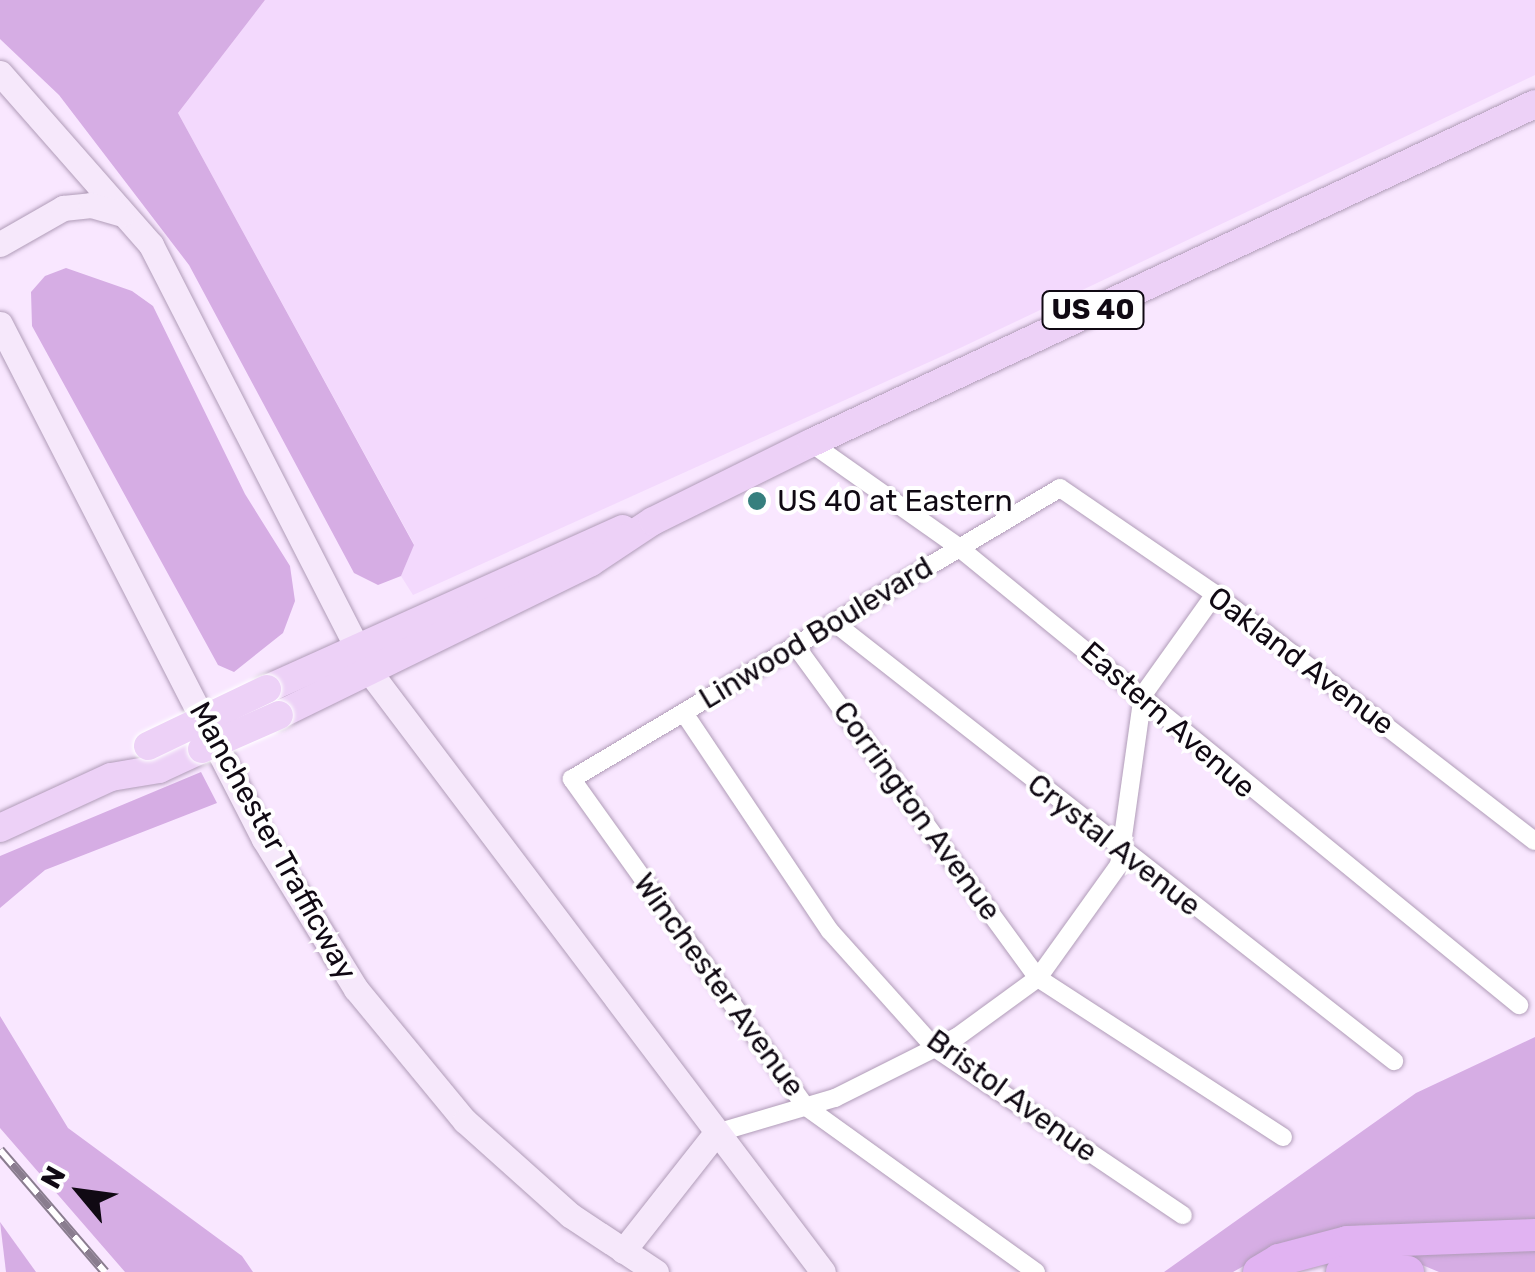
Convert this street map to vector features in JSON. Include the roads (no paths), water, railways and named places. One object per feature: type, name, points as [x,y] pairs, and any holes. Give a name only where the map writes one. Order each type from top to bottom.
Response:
[{"type":"highway","points":[[1259,1272],[1278,1260],[1347,1242],[1535,1235]]},
{"type":"highway","points":[[1342,1272],[1408,1272]]},
{"type":"main road","points":[[0,73],[150,246],[204,344],[363,659],[823,1272]]},
{"type":"main road","name":"US 40","points":[[0,828],[363,659],[591,562],[653,521],[810,443],[1535,104]]},
{"type":"main road","points":[[0,244],[64,208],[91,206],[122,214]]},
{"type":"main road","name":"Manchester Trafficway","points":[[0,324],[264,838],[356,989],[465,1121],[525,1178],[656,1272]]},
{"type":"main road","points":[[623,1252],[716,1133]]},
{"type":"street","name":"Eastern Avenue","points":[[810,443],[957,546],[1143,695],[1262,801],[1519,1005]]},
{"type":"street","name":"Linwood Boulevard","points":[[572,779],[1060,488]]},
{"type":"street","name":"Oakland Avenue","points":[[1060,488],[1214,594],[1535,841]]},
{"type":"street","points":[[716,1133],[835,1098],[1002,1010],[1038,978],[1086,918],[1124,854],[1143,695],[1214,594]]},
{"type":"street","name":"Crystal Avenue","points":[[836,624],[1124,854],[1394,1060]]},
{"type":"street","name":"Corrington Avenue","points":[[795,645],[1038,978]]},
{"type":"street","name":"Bristol Avenue","points":[[684,714],[830,931],[935,1048],[1183,1215]]},
{"type":"street","name":"Winchester Avenue","points":[[572,779],[805,1106],[1036,1272]]},
{"type":"street","points":[[1038,978],[1283,1137]]},
{"type":"railway","points":[[0,1150],[105,1272]]},
{"type":"place","name":"US 40 at Eastern","points":[[757,501]]}]
